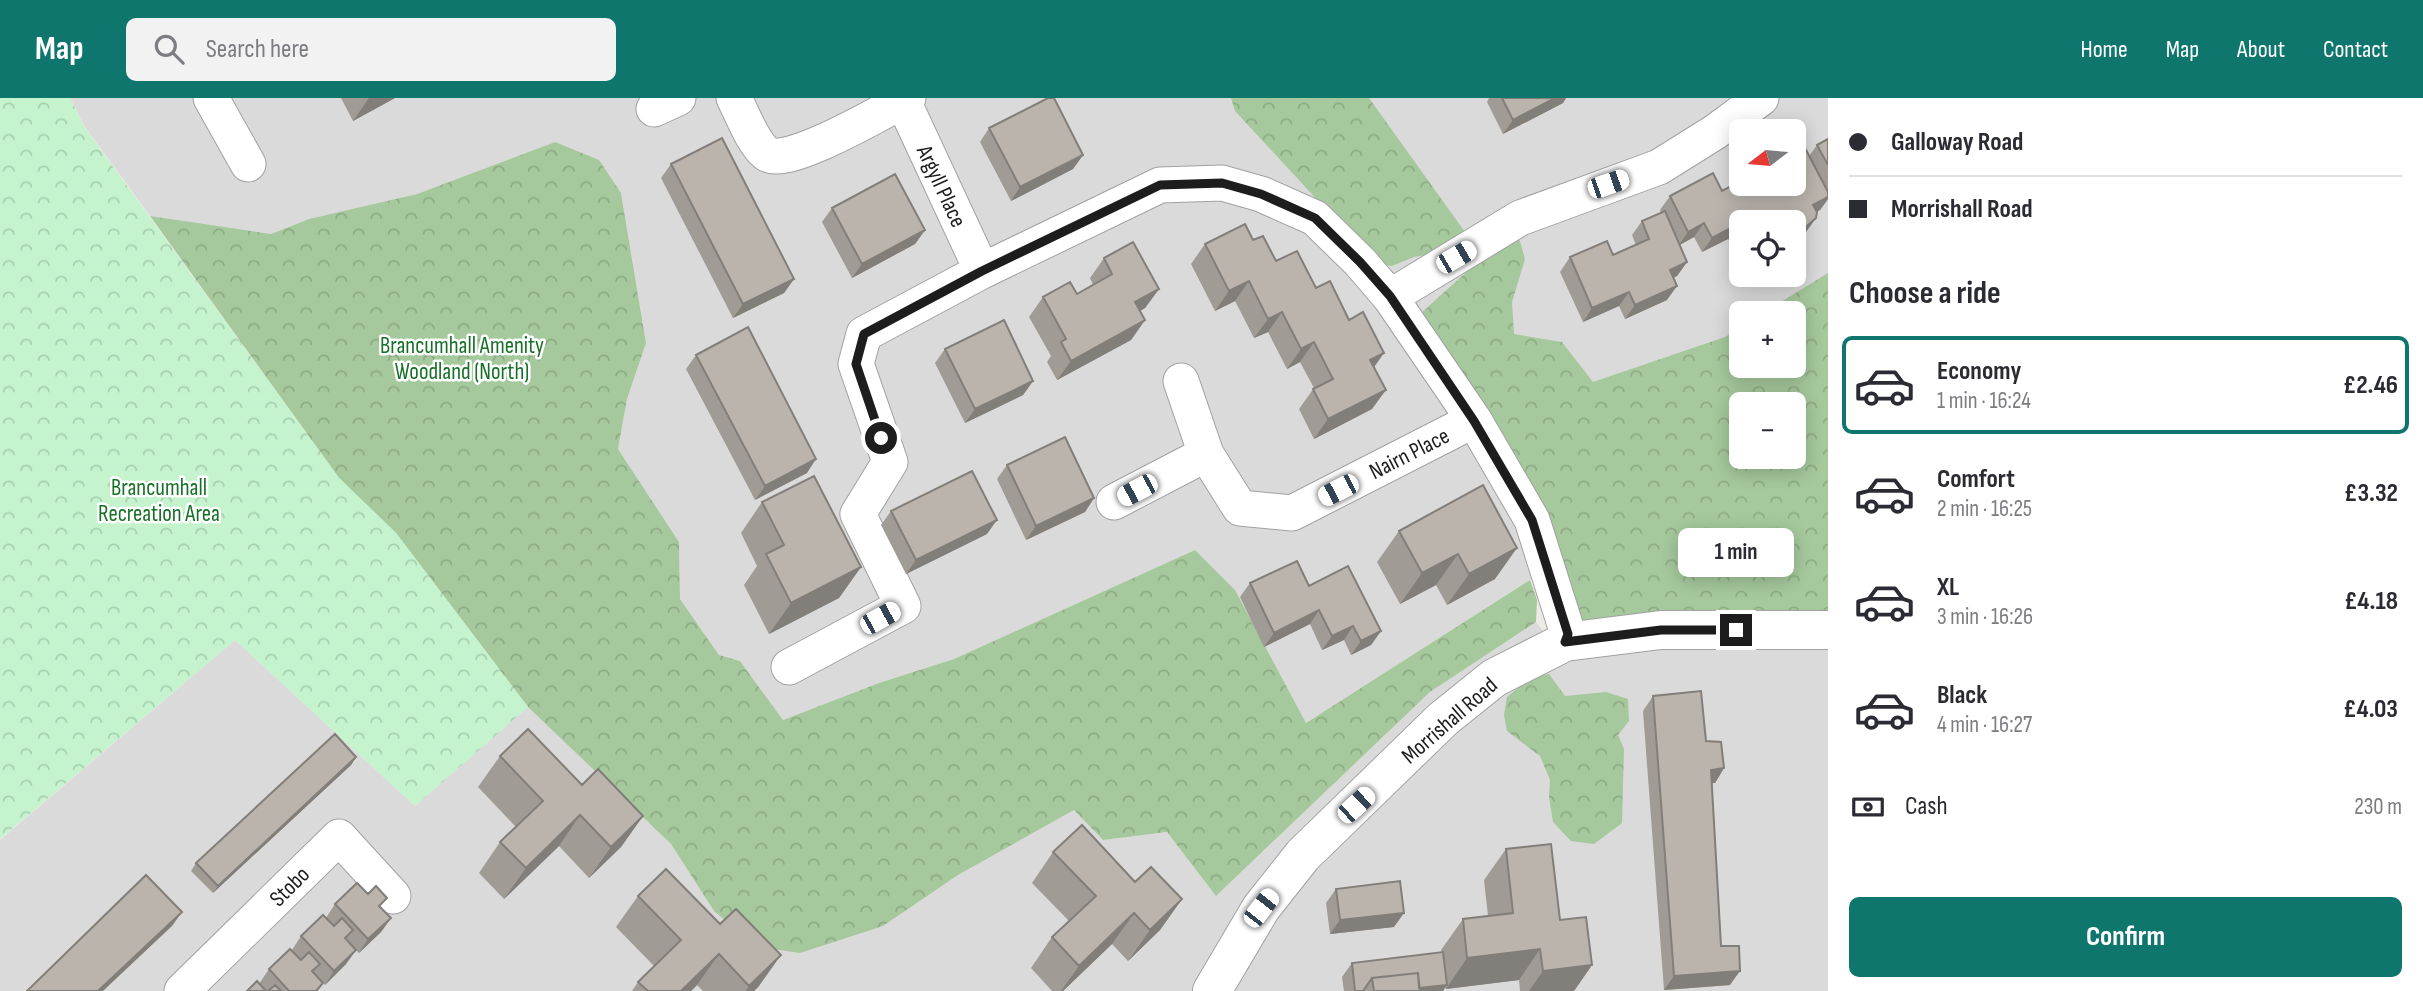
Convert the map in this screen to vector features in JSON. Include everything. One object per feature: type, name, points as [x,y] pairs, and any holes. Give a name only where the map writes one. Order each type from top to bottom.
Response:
[{"type":"street","points":[[211,98],[248,164]]},
{"type":"street","name":"Argyll Place","points":[[734,98],[766,153],[777,158],[811,148],[905,99],[982,271]]},
{"type":"street","points":[[1390,296],[1520,218],[1658,167],[1715,132],[1761,98]]},
{"type":"street","points":[[789,667],[903,606],[858,514],[890,462],[856,364],[864,334],[982,271],[1160,185],[1222,183],[1261,194],[1315,218],[1390,296],[1474,421],[1532,520],[1568,634],[1565,642]]},
{"type":"street","name":"Nairn Place","points":[[1181,381],[1206,454],[1240,508],[1292,513],[1474,421]]},
{"type":"street","points":[[1114,502],[1206,454]]},
{"type":"street","name":"Morrishall Road","points":[[1212,991],[1247,929],[1303,855],[1443,719],[1494,678],[1565,642],[1661,630],[1828,630]]},
{"type":"street","name":"Stobo","points":[[181,991],[339,837],[393,896]]},
{"type":"shaded area","points":[[70,98],[1828,98],[1828,368],[1806,377],[1806,301],[1729,301],[1729,378],[1804,378],[1770,392],[1729,392],[1729,439],[1530,580],[1306,723],[1235,590],[1195,550],[954,659],[879,683],[783,720],[740,661],[719,655],[680,599],[679,542],[618,449],[627,399],[646,343],[621,193],[555,142],[417,194],[309,219],[271,234],[150,216],[85,127]]},
{"type":"shaded area","points":[[1536,622],[1556,647],[1828,630],[1828,991],[0,991],[0,840],[235,640],[415,806],[528,707],[671,844],[714,911],[883,926],[958,875],[1074,810],[1103,840],[1167,832],[1217,895],[1430,692]]},
{"type":"green space","name":"Brancumhall Recreation Area","points":[[0,98],[70,98],[85,128],[339,478],[396,533],[528,707],[415,806],[235,640],[0,839]]},
{"type":"green space","points":[[1231,98],[1369,98],[1475,246],[1414,257],[1392,266],[1360,262],[1333,217],[1235,111]]},
{"type":"green space","name":"Brancumhall Amenity Woodland (North)","points":[[555,142],[599,160],[621,193],[646,343],[627,399],[618,449],[679,542],[680,599],[719,655],[740,661],[783,720],[879,683],[954,659],[1195,550],[1235,590],[1306,723],[1530,580],[1537,600],[1536,622],[1430,692],[1216,896],[1167,832],[1103,840],[1074,810],[958,875],[883,926],[800,953],[758,947],[714,911],[671,844],[528,707],[396,533],[339,478],[150,216],[271,234],[309,219],[417,194]]},
{"type":"green space","points":[[1516,227],[1525,259],[1512,302],[1514,334],[1562,342],[1593,382],[1729,334],[1729,378],[1806,378],[1806,301],[1782,301],[1828,273],[1828,630],[1565,642],[1532,520],[1409,324]]},
{"type":"green space","points":[[1549,674],[1565,696],[1606,692],[1628,699],[1629,721],[1618,735],[1624,749],[1622,823],[1594,844],[1571,841],[1553,822],[1549,797],[1550,780],[1540,756],[1507,731],[1504,715],[1507,697],[1529,679]]},
{"type":"building","points":[[1048,98],[1054,98],[1083,155],[1020,187],[989,128]]},
{"type":"building","points":[[1502,98],[1555,98],[1513,120]]},
{"type":"building","points":[[722,138],[794,279],[743,304],[671,164]]},
{"type":"building","points":[[1828,139],[1828,165],[1817,145]]},
{"type":"building","points":[[1806,150],[1828,192],[1828,197],[1813,205],[1817,212],[1816,218],[1807,226],[1806,210],[1729,210],[1729,229],[1712,238],[1704,223],[1688,232],[1670,196],[1713,173],[1722,191],[1729,187],[1729,196],[1806,196]]},
{"type":"building","points":[[895,174],[925,230],[862,264],[832,208]]},
{"type":"building","points":[[1665,211],[1687,262],[1670,270],[1677,286],[1635,305],[1629,292],[1592,308],[1570,257],[1607,241],[1613,255],[1649,239],[1642,221]]},
{"type":"building","points":[[1245,224],[1253,240],[1263,236],[1276,261],[1297,251],[1316,288],[1330,281],[1349,320],[1363,312],[1384,353],[1370,360],[1386,390],[1328,419],[1313,389],[1333,379],[1314,342],[1301,349],[1282,312],[1268,319],[1249,281],[1229,291],[1205,244]]},
{"type":"building","points":[[1133,242],[1159,289],[1135,302],[1145,320],[1071,361],[1061,342],[1066,339],[1043,297],[1070,282],[1077,294],[1112,274],[1104,258]]},
{"type":"building","points":[[1004,320],[1033,381],[975,409],[945,349]]},
{"type":"building","points":[[748,327],[816,459],[765,486],[696,355]]},
{"type":"building","points":[[1065,437],[1094,498],[1036,526],[1007,465]]},
{"type":"building","points":[[972,471],[997,520],[916,560],[891,511]]},
{"type":"building","points":[[814,476],[861,567],[791,603],[766,554],[784,545],[762,502]]},
{"type":"building","points":[[1483,485],[1517,548],[1469,574],[1458,554],[1422,573],[1399,531]]},
{"type":"building","points":[[1297,561],[1309,586],[1348,566],[1381,631],[1361,641],[1353,626],[1332,636],[1319,610],[1274,633],[1250,583]]},
{"type":"building","points":[[1701,691],[1706,741],[1721,742],[1724,768],[1711,770],[1721,946],[1739,946],[1740,971],[1674,976],[1653,696]]},
{"type":"building","points":[[528,729],[582,785],[598,769],[643,816],[611,847],[580,815],[526,868],[500,842],[543,801],[500,756]]},
{"type":"building","points":[[335,734],[356,757],[218,886],[196,863]]},
{"type":"building","points":[[1082,825],[1135,882],[1151,867],[1182,899],[1150,930],[1134,913],[1079,966],[1052,937],[1096,896],[1053,852]]},
{"type":"building","points":[[1551,844],[1560,920],[1586,917],[1592,965],[1543,971],[1540,949],[1467,958],[1463,919],[1513,913],[1506,849]]},
{"type":"building","points":[[666,869],[720,924],[736,909],[781,955],[749,986],[719,954],[681,991],[648,991],[638,982],[681,940],[638,896]]},
{"type":"building","points":[[146,875],[182,912],[98,991],[27,991]]},
{"type":"building","points":[[1400,881],[1404,913],[1340,920],[1336,889]]},
{"type":"building","points":[[357,883],[368,894],[376,886],[387,898],[379,906],[391,918],[368,939],[335,904]]},
{"type":"building","points":[[323,915],[334,926],[342,918],[353,930],[345,938],[356,950],[334,971],[301,936]]},
{"type":"building","points":[[290,949],[301,960],[309,952],[320,964],[312,971],[323,983],[316,991],[289,991],[269,969]]},
{"type":"building","points":[[1443,952],[1447,985],[1419,988],[1418,973],[1372,978],[1363,991],[1355,991],[1352,963]]},
{"type":"building","points":[[1418,973],[1420,991],[1374,991],[1372,978]]},
{"type":"building","points":[[257,981],[266,991],[247,991]]},
{"type":"building","points":[[275,985],[281,991],[268,991]]},
{"type":"route","points":[[881,438],[856,364],[864,334],[982,271],[1160,185],[1222,183],[1261,194],[1315,218],[1390,296],[1474,421],[1532,520],[1568,634],[1565,642],[1661,630],[1736,630]]}]
